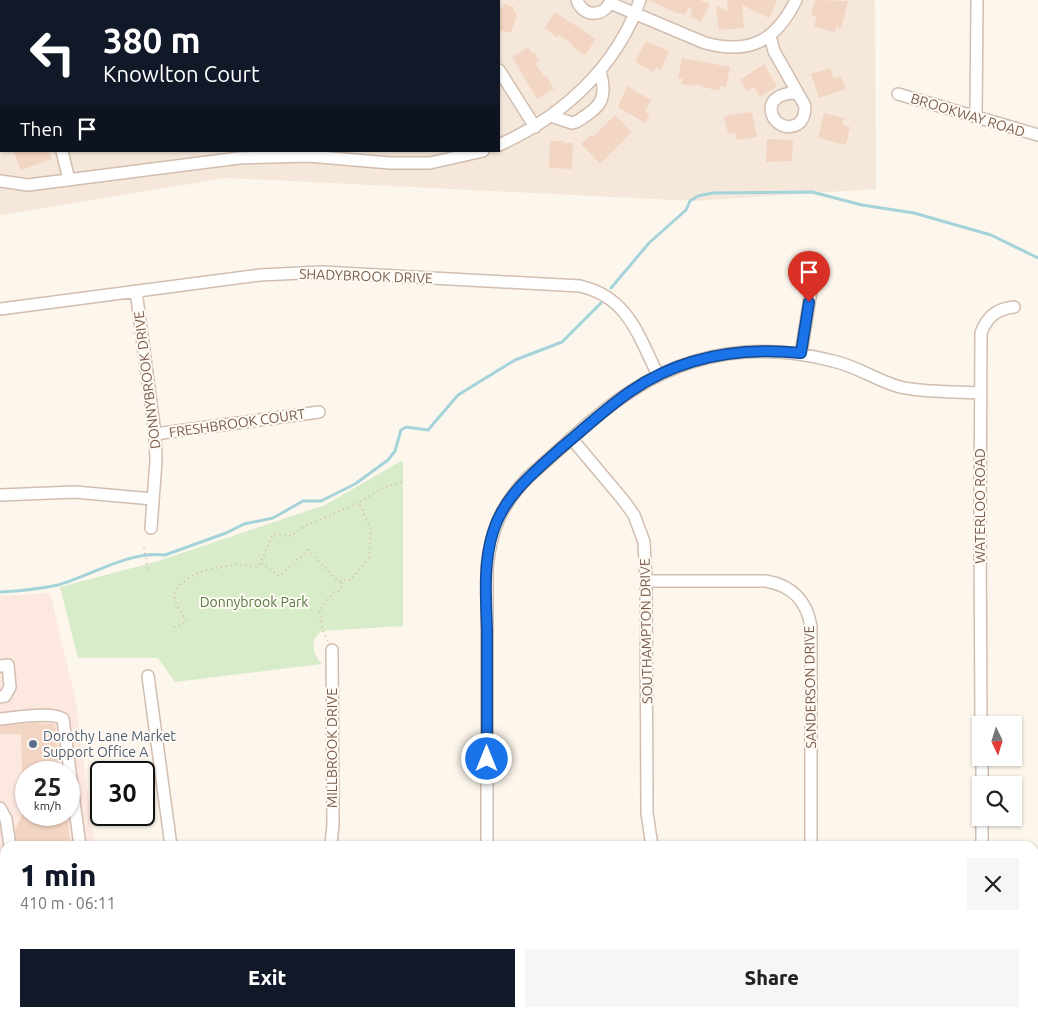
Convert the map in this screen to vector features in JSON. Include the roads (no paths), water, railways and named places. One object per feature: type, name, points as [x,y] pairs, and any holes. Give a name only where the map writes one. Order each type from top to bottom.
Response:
[{"type":"street","points":[[577,0],[582,9],[594,14],[607,8],[611,1],[692,39],[714,46],[753,44],[770,36],[782,24],[796,0]]},
{"type":"street","points":[[500,144],[535,127],[578,94],[600,71],[622,38],[640,0]]},
{"type":"street","points":[[976,117],[977,0]]},
{"type":"street","points":[[770,36],[774,51],[796,93]]},
{"type":"street","points":[[551,116],[572,123],[576,122],[601,102],[604,91],[600,71]]},
{"type":"street","points":[[500,72],[535,127]]},
{"type":"street","points":[[500,89],[512,93]]},
{"type":"street","name":"BROOKWAY ROAD","points":[[898,94],[1038,135]]},
{"type":"street","points":[[62,152],[70,180]]},
{"type":"street","points":[[0,181],[28,186],[209,156],[331,154],[390,163],[430,162],[478,152]]},
{"type":"street","name":"SHADYBROOK DRIVE","points":[[0,309],[260,275],[322,272],[580,286],[604,294],[622,309],[630,320],[658,375]]},
{"type":"street","points":[[801,353],[812,285]]},
{"type":"street","name":"DONNYBROOK DRIVE","points":[[136,292],[155,434],[156,461],[151,528]]},
{"type":"street","name":"WATERLOO ROAD","points":[[981,716],[981,333],[984,323],[996,312],[1005,308],[1014,308]]},
{"type":"street","points":[[487,841],[486,568],[499,516],[516,490],[528,477],[617,401],[658,375],[702,359],[735,352],[778,351],[801,353],[836,361],[900,387],[980,393]]},
{"type":"street","name":"FRESHBROOK COURT","points":[[155,434],[319,412]]},
{"type":"street","name":"SOUTHAMPTON DRIVE","points":[[572,439],[634,515],[644,542],[646,581],[647,813],[651,841]]},
{"type":"street","points":[[0,495],[75,492],[153,499]]},
{"type":"street","name":"SANDERSON DRIVE","points":[[646,581],[766,581],[779,583],[798,597],[804,606],[811,627],[812,841]]},
{"type":"street","name":"MILLBROOK DRIVE","points":[[331,841],[332,650]]},
{"type":"street","points":[[0,666],[8,665],[10,687],[5,696],[0,697]]},
{"type":"street","points":[[148,676],[170,841]]},
{"type":"street","points":[[0,718],[59,716],[63,719],[79,841]]},
{"type":"street","points":[[0,808],[6,819],[9,841]]},
{"type":"street","points":[[982,826],[982,841]]},
{"type":"waterway","points":[[611,288],[649,243],[686,210],[690,201],[698,196],[712,193],[812,192],[862,205],[914,213],[991,235],[1038,258]]},
{"type":"waterway","points":[[0,592],[58,585],[124,560],[151,555],[165,555],[226,533],[244,524],[273,518],[303,501],[321,501],[355,484],[388,460],[395,451],[401,430],[406,427],[428,430],[458,395],[515,360],[562,342],[601,303]]},
{"type":"place","name":"Dorothy Lane Market Support Office A","points":[[33,744]]},
{"type":"park label","name":"Donnybrook Park","points":[[254,602]]}]
